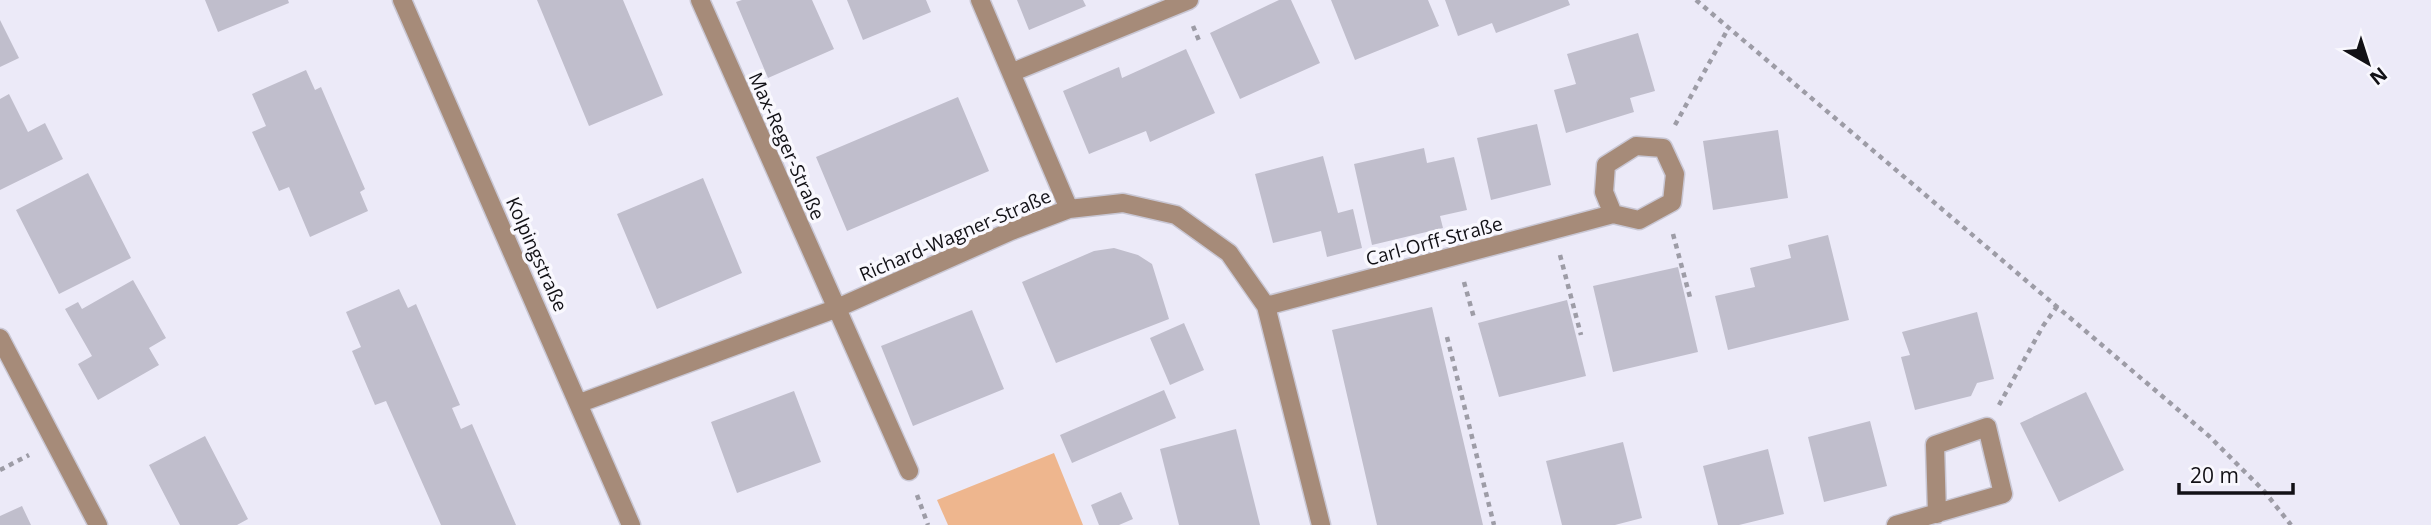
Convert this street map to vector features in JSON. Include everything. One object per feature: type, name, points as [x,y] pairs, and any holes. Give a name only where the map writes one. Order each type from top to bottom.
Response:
[{"type":"street","name":"Kolpingstraße","points":[[402,0],[631,525]]},
{"type":"street","name":"Max-Reger-Straße","points":[[700,0],[909,471]]},
{"type":"street","points":[[980,0],[1013,72],[1069,209]]},
{"type":"street","points":[[1013,72],[1189,0]]},
{"type":"street","points":[[1613,214],[1604,192],[1606,165],[1636,146],[1663,148],[1675,174],[1672,202],[1665,206]]},
{"type":"street","name":"Richard-Wagner-Straße","points":[[580,403],[835,309],[1012,230],[1069,209],[1123,203],[1176,215],[1228,253],[1266,306],[1321,525]]},
{"type":"street","name":"Carl-Orff-Straße","points":[[1266,306],[1457,258],[1613,214],[1639,220],[1665,206]]},
{"type":"street","points":[[0,338],[98,525]]},
{"type":"street","points":[[1896,525],[1937,514],[2003,494],[1987,427],[1935,445],[1937,514]]},
{"type":"path","points":[[1696,0],[2209,436],[2264,491],[2291,525]]},
{"type":"path","points":[[1663,148],[1729,27]]},
{"type":"path","points":[[1665,206],[1690,301]]},
{"type":"path","points":[[1553,231],[1581,335]]},
{"type":"path","points":[[1457,258],[1474,318]]},
{"type":"path","points":[[1987,427],[2043,326],[2058,305]]},
{"type":"path","points":[[1447,337],[1494,525]]},
{"type":"shaded area","points":[[1054,453],[1083,525],[948,525],[937,500]]},
{"type":"building","points":[[205,0],[288,0],[289,3],[218,32]]},
{"type":"building","points":[[537,0],[623,0],[663,95],[589,126]]},
{"type":"building","points":[[812,0],[834,49],[768,78],[736,2]]},
{"type":"building","points":[[847,0],[926,0],[931,12],[863,40]]},
{"type":"building","points":[[1017,0],[1083,0],[1086,6],[1029,30]]},
{"type":"building","points":[[1279,0],[1291,0],[1320,63],[1240,99],[1210,33]]},
{"type":"building","points":[[1331,0],[1428,0],[1439,26],[1355,60]]},
{"type":"building","points":[[1445,0],[1568,0],[1570,5],[1496,33],[1492,23],[1458,36]]},
{"type":"building","points":[[0,20],[19,58],[0,67]]},
{"type":"building","points":[[1638,33],[1655,91],[1630,98],[1634,112],[1566,133],[1554,90],[1576,84],[1567,54]]},
{"type":"building","points":[[1186,49],[1215,113],[1150,142],[1146,131],[1089,154],[1063,91],[1119,67],[1122,78]]},
{"type":"building","points":[[306,70],[315,90],[321,87],[365,189],[360,192],[368,211],[310,237],[289,187],[279,191],[252,132],[266,126],[252,94]]},
{"type":"building","points":[[9,94],[28,132],[45,123],[63,159],[0,190],[0,99]]},
{"type":"building","points":[[958,97],[989,171],[847,231],[816,157]]},
{"type":"building","points":[[1537,124],[1551,185],[1491,200],[1477,138]]},
{"type":"building","points":[[1778,130],[1788,198],[1713,210],[1703,141]]},
{"type":"building","points":[[1424,148],[1427,163],[1454,157],[1467,210],[1440,216],[1443,228],[1372,245],[1354,164]]},
{"type":"building","points":[[1323,156],[1338,213],[1353,209],[1362,248],[1327,257],[1321,231],[1273,243],[1255,174]]},
{"type":"building","points":[[88,173],[131,258],[59,294],[16,210]]},
{"type":"building","points":[[703,178],[742,273],[657,309],[617,214]]},
{"type":"building","points":[[1828,235],[1849,320],[1728,350],[1715,296],[1755,287],[1750,268],[1791,258],[1788,245]]},
{"type":"building","points":[[1114,248],[1138,255],[1152,264],[1169,319],[1056,363],[1022,282],[1094,251]]},
{"type":"building","points":[[1678,267],[1698,352],[1613,372],[1593,286]]},
{"type":"building","points":[[133,280],[166,338],[149,348],[159,365],[98,400],[78,364],[92,356],[65,309],[78,302],[82,309]]},
{"type":"building","points":[[399,289],[408,308],[416,304],[460,405],[452,408],[461,429],[472,424],[516,525],[441,525],[386,401],[375,405],[352,351],[361,347],[346,312]]},
{"type":"building","points":[[1567,300],[1586,376],[1499,397],[1478,323]]},
{"type":"building","points":[[1432,307],[1483,525],[1377,525],[1332,330]]},
{"type":"building","points":[[972,310],[1004,389],[913,426],[881,346]]},
{"type":"building","points":[[1977,312],[1994,379],[1977,383],[1971,396],[1915,410],[1901,357],[1910,355],[1902,332]]},
{"type":"building","points":[[1184,323],[1204,370],[1170,385],[1150,338]]},
{"type":"building","points":[[1164,390],[1176,418],[1072,463],[1060,435]]},
{"type":"building","points":[[794,391],[821,462],[737,493],[711,422]]},
{"type":"building","points":[[2086,392],[2124,470],[2059,502],[2020,423]]},
{"type":"building","points":[[1870,421],[1887,486],[1824,502],[1808,437]]},
{"type":"building","points":[[1236,429],[1260,525],[1179,525],[1160,449]]},
{"type":"building","points":[[205,436],[248,519],[237,525],[180,525],[149,465]]},
{"type":"building","points":[[1623,442],[1642,518],[1615,525],[1562,525],[1546,461]]},
{"type":"building","points":[[1768,449],[1784,514],[1739,525],[1718,525],[1703,466]]},
{"type":"building","points":[[1121,492],[1133,519],[1119,525],[1099,525],[1091,505]]},
{"type":"building","points":[[22,506],[31,525],[0,525],[0,516]]}]
